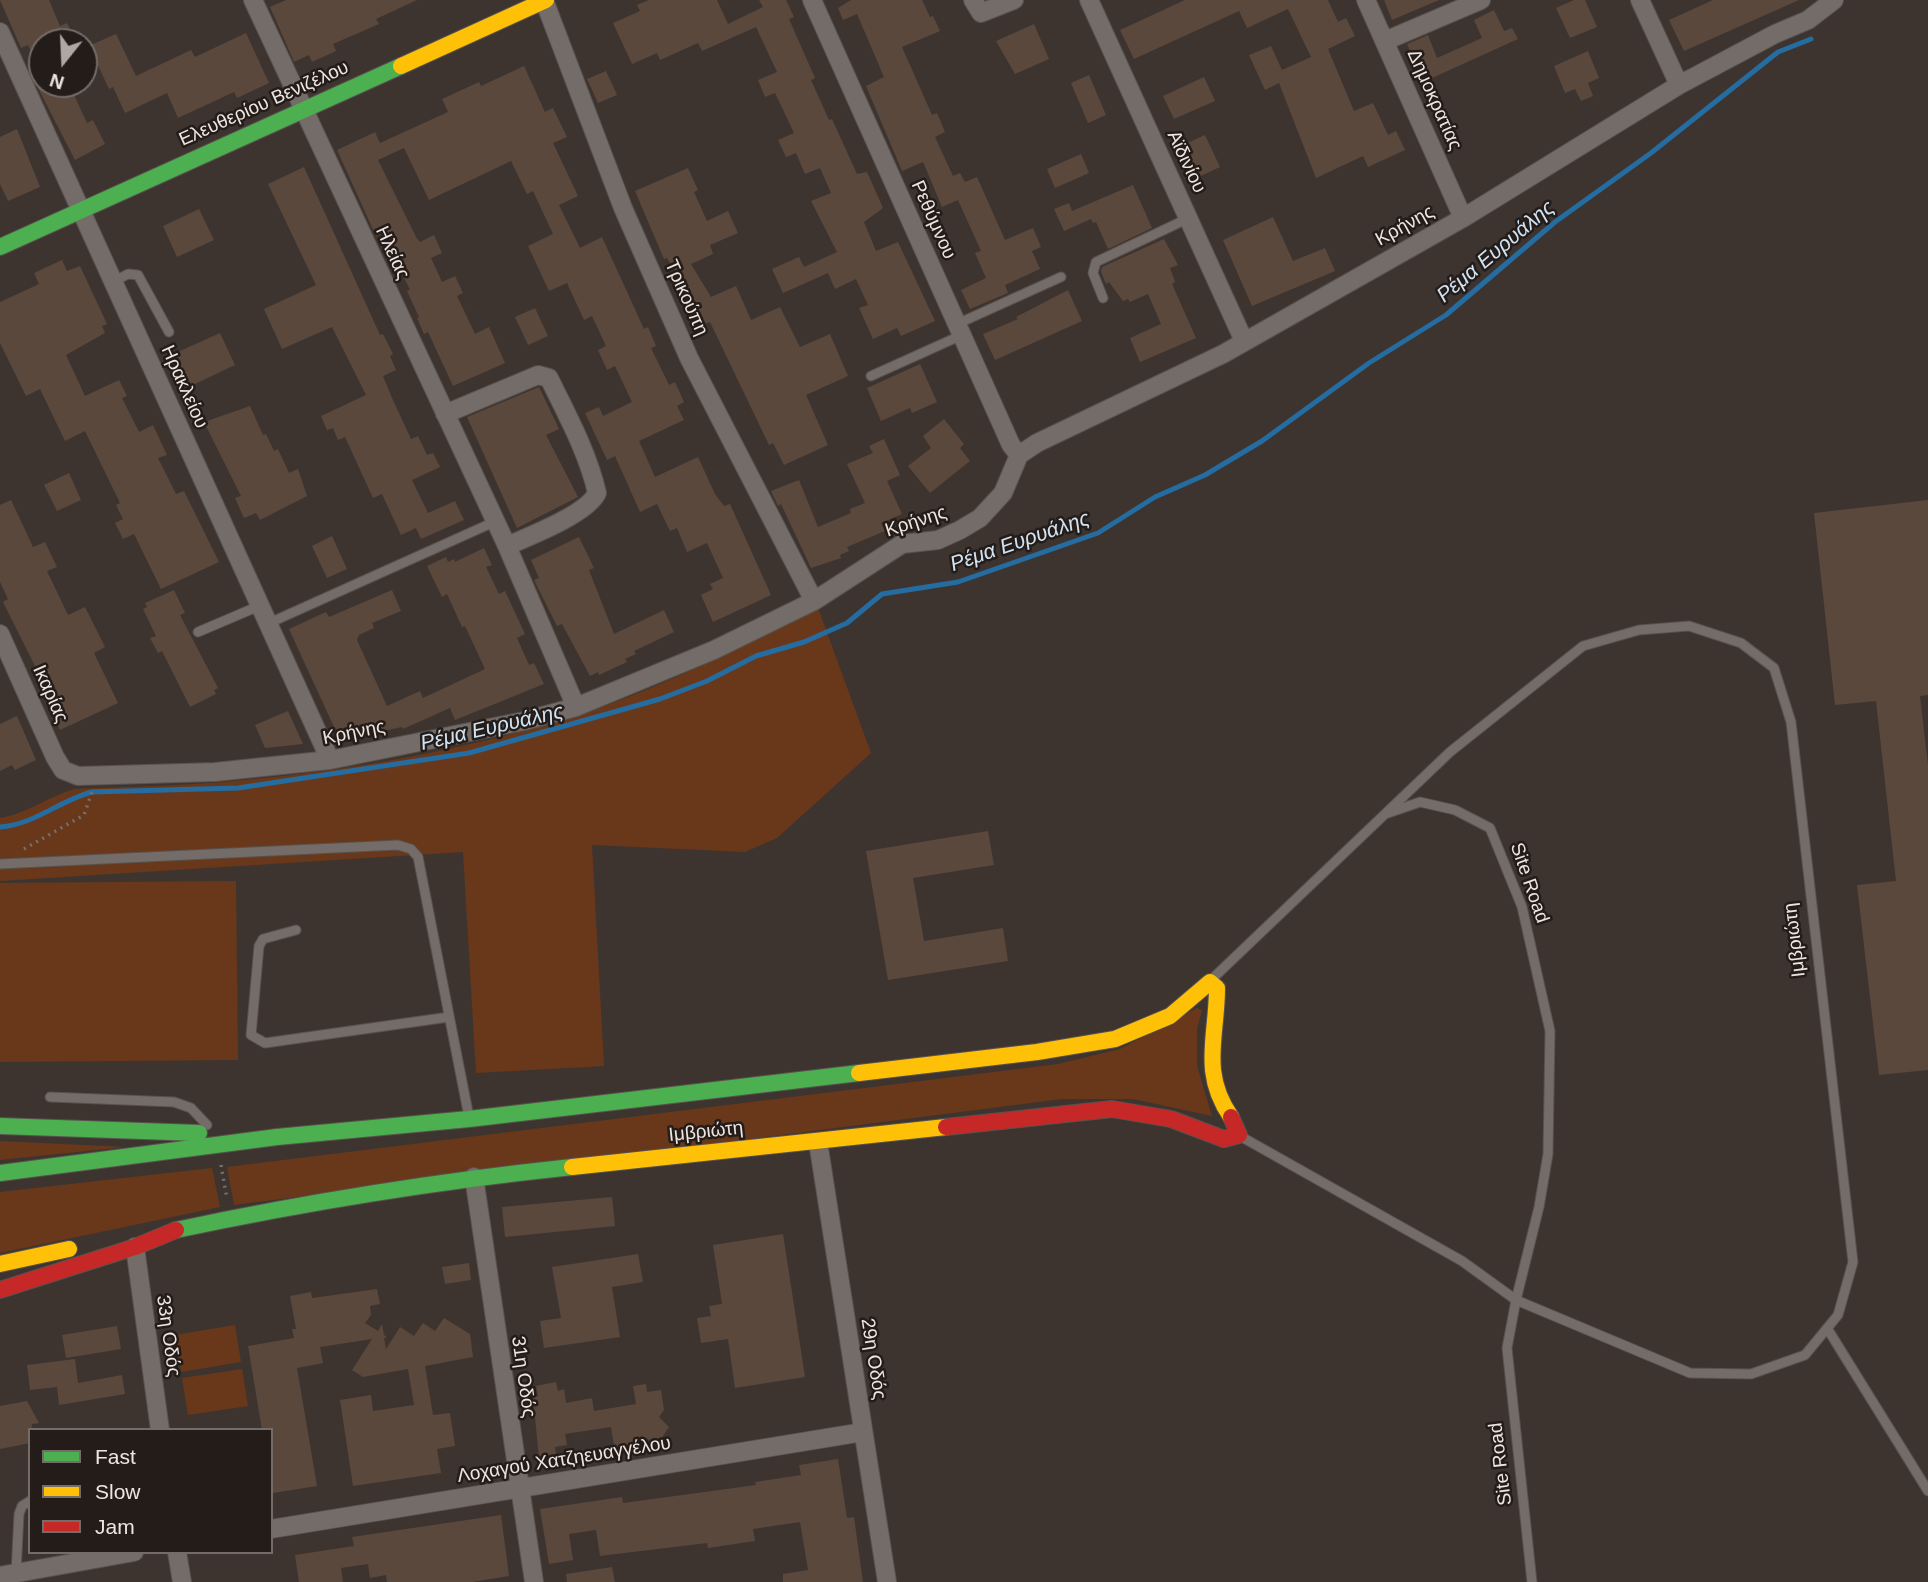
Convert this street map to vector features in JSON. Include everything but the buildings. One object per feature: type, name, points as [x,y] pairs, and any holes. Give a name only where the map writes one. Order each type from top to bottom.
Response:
[{"type":"street","name":"Ηλείας","points":[[253,0],[494,522],[508,546],[576,707]]},
{"type":"street","name":"Ελευθερίου Βενιζέλου","points":[[0,247],[545,0]]},
{"type":"street","name":"Τρικούπη","points":[[545,0],[623,208],[689,358],[814,601]]},
{"type":"street","name":"Ρεθύμνου","points":[[812,0],[1011,445],[1019,455]]},
{"type":"street","points":[[973,0],[981,13],[1014,0]]},
{"type":"street","name":"Αϊδινίου","points":[[1089,0],[1244,341]]},
{"type":"street","name":"Δημοκρατίας","points":[[1366,0],[1463,218]]},
{"type":"street","points":[[1385,41],[1481,0]]},
{"type":"street","points":[[1640,0],[1679,85]]},
{"type":"street","name":"Κρήνης","points":[[63,770],[78,776],[215,772],[330,760],[524,721],[576,707],[714,650],[814,601],[902,544],[938,540],[980,518],[1003,492],[1019,455],[1244,341],[1463,218],[1679,85],[1775,34],[1808,20],[1834,0]]},
{"type":"street","name":"Ηρακλείου","points":[[0,32],[330,760]]},
{"type":"street","points":[[445,414],[538,375],[549,378],[560,400],[582,447],[597,492],[592,503],[508,546]]},
{"type":"street","name":"Ικαρίας","points":[[0,634],[63,770]]},
{"type":"street","points":[[0,1126],[214,1139],[277,1137],[469,1119],[1037,1052],[1115,1039],[1170,1016],[1210,982],[1217,988],[1217,997],[1209,1062],[1216,1088],[1226,1112],[1238,1128],[1238,1135]]},
{"type":"street","name":"Ιμβριώτη","points":[[176,1230],[231,1218],[474,1177],[1112,1109],[1171,1119],[1224,1139],[1238,1135]]},
{"type":"street","points":[[0,1173],[214,1139]]},
{"type":"street","name":"29η Οδός","points":[[818,1142],[887,1582]]},
{"type":"street","name":"31η Οδός","points":[[474,1177],[534,1582]]},
{"type":"street","points":[[0,1290],[135,1247],[176,1230]]},
{"type":"street","points":[[0,1264],[127,1237],[176,1230]]},
{"type":"street","name":"33η Οδός","points":[[135,1247],[160,1428]]},
{"type":"street","name":"Λοχαγού Χατζηευαγγέλου","points":[[273,1529],[863,1432]]},
{"type":"street","points":[[8,1574],[123,1554]]},
{"type":"street","points":[[177,1554],[181,1582]]},
{"type":"lane","points":[[1103,298],[1093,273],[1096,262],[1188,218]]},
{"type":"lane","points":[[113,282],[128,274],[138,275],[169,332]]},
{"type":"lane","points":[[871,376],[1061,277]]},
{"type":"lane","points":[[267,624],[494,522]]},
{"type":"lane","points":[[198,632],[259,606]]},
{"type":"lane","name":"Ιμβριώτη","points":[[1383,815],[1450,752],[1583,646],[1639,630],[1689,626],[1741,643],[1774,668],[1791,722],[1853,1262],[1839,1315],[1805,1355],[1751,1374],[1690,1373],[1516,1300]]},
{"type":"lane","name":"Site Road","points":[[1210,982],[1383,815],[1419,802],[1455,810],[1490,828],[1522,907],[1550,1031],[1548,1154],[1539,1208],[1507,1348],[1532,1582]]},
{"type":"lane","points":[[1,864],[398,845],[411,849],[418,857],[469,1119]]},
{"type":"lane","points":[[296,930],[264,939],[260,946],[251,1035],[257,1042],[449,1017]]},
{"type":"lane","points":[[50,1097],[183,1103],[191,1108],[214,1139]]},
{"type":"lane","points":[[1238,1135],[1462,1261],[1516,1300]]},
{"type":"lane","points":[[1827,1328],[1928,1491]]},
{"type":"lane","points":[[8,1574],[19,1514],[22,1506],[28,1502]]},
{"type":"path","points":[[1,864],[85,815],[92,799],[90,775]]},
{"type":"path","points":[[214,1139],[231,1218]]},
{"type":"shaded area","points":[[818,608],[871,753],[777,838],[745,852],[592,845],[604,1066],[476,1073],[463,852],[0,881],[0,818],[74,789],[202,784],[285,776],[406,757],[487,740],[566,719],[631,696],[694,669]]},
{"type":"shaded area","points":[[236,881],[238,1060],[0,1062],[0,883]]},
{"type":"shaded area","points":[[1197,1008],[1202,1010],[1197,1029],[1197,1066],[1212,1116],[1133,1099],[1062,1099],[234,1205],[227,1167],[1058,1064],[1120,1049]]},
{"type":"shaded area","points":[[0,1141],[125,1147],[0,1160]]},
{"type":"shaded area","points":[[212,1168],[220,1207],[0,1253],[0,1192]]},
{"type":"shaded area","points":[[235,1325],[241,1362],[181,1372],[175,1335]]},
{"type":"shaded area","points":[[242,1369],[248,1406],[188,1415],[182,1378]]},
{"type":"waterway","name":"Ρέμα Ευρυάλης","points":[[0,827],[24,822],[92,792],[238,788],[469,753],[660,699],[707,681],[756,656],[804,642],[847,623],[882,594],[958,582],[1098,533],[1155,497],[1205,475],[1262,441],[1369,363],[1446,315],[1555,222],[1651,153],[1778,52],[1811,39]]},
{"type":"traffic: fast","points":[[0,247],[401,66]]},
{"type":"traffic: fast","points":[[277,1137],[469,1119],[859,1073]]},
{"type":"traffic: fast","points":[[0,1126],[199,1133]]},
{"type":"traffic: fast","points":[[0,1173],[277,1137]]},
{"type":"traffic: fast","points":[[176,1230],[373,1193],[572,1167]]},
{"type":"traffic: slow","points":[[401,66],[546,0]]},
{"type":"traffic: slow","points":[[859,1073],[1037,1052],[1115,1039],[1170,1016],[1210,982],[1217,988],[1213,1069],[1221,1101],[1231,1117]]},
{"type":"traffic: slow","points":[[572,1167],[946,1127]]},
{"type":"traffic: slow","points":[[0,1264],[69,1249]]},
{"type":"traffic: jam","points":[[946,1127],[1112,1109],[1171,1119],[1224,1139],[1239,1135],[1231,1117]]},
{"type":"traffic: jam","points":[[0,1290],[135,1247],[176,1230]]}]
